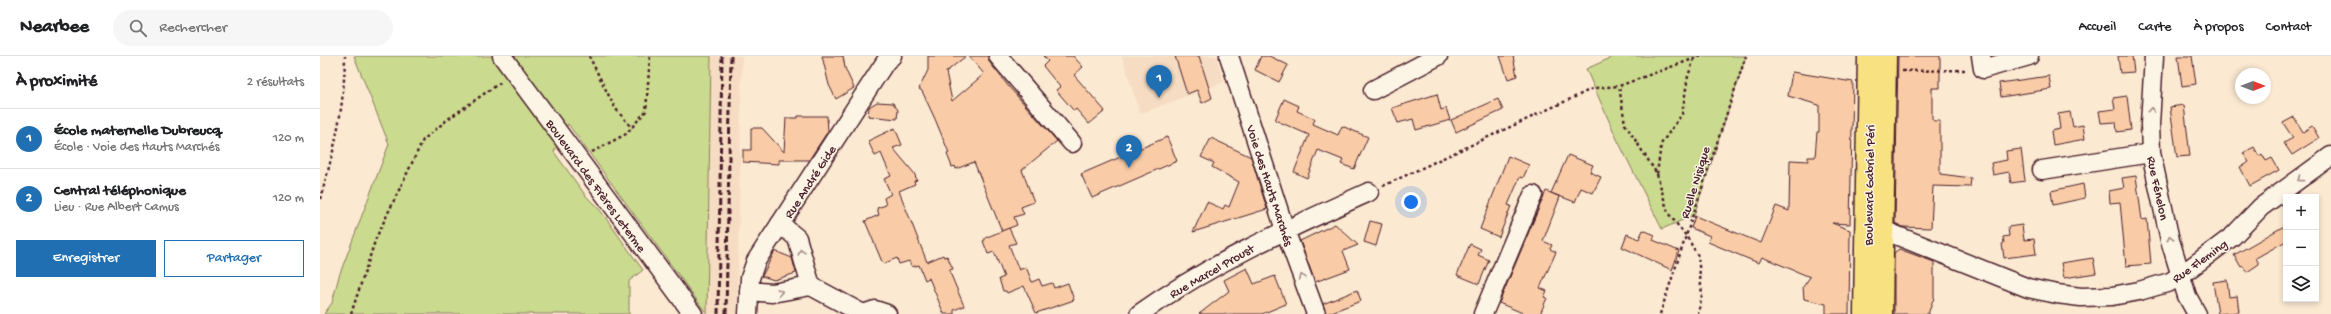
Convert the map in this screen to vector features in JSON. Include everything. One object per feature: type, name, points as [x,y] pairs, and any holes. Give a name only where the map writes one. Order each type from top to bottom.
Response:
[{"type":"main road","name":"Boulevard Gabriel Péri","points":[[1879,60],[1884,185],[1875,225],[1881,314]]},
{"type":"main road","name":"Boulevard Gabriel Péri","points":[[1865,314],[1875,225],[1879,60]]},
{"type":"street","name":"Boulevard des Frères Leterme","points":[[502,56],[579,158],[692,314]]},
{"type":"street","name":"Rue André Gide","points":[[748,314],[749,291],[756,261],[886,61],[892,56]]},
{"type":"street","points":[[998,56],[1072,143]]},
{"type":"street","name":"Voie des Hauts Marchés","points":[[1229,56],[1285,230],[1314,314]]},
{"type":"street","points":[[1373,90],[1438,56]]},
{"type":"street","points":[[1982,63],[2029,56]]},
{"type":"street","name":"Rue Fénelon","points":[[2154,56],[2150,124],[2151,153],[2170,240],[2187,296],[2198,314]]},
{"type":"street","points":[[2042,170],[2151,153]]},
{"type":"street","name":"Rue Fleming","points":[[1875,225],[2028,288],[2081,297],[2112,296],[2164,284],[2181,275],[2233,236],[2261,207],[2331,156]]},
{"type":"street","name":"Rue Marcel Proust","points":[[1139,314],[1167,294],[1232,256],[1369,192]]},
{"type":"street","points":[[1483,314],[1532,195]]},
{"type":"street","points":[[780,224],[797,238],[812,286]]},
{"type":"street","points":[[1872,314],[1875,225]]},
{"type":"street","points":[[749,291],[772,293],[812,286],[862,314],[875,310],[887,314]]},
{"type":"path","points":[[320,199],[336,143],[343,102],[345,56]]},
{"type":"path","points":[[589,56],[615,108],[632,128]]},
{"type":"path","points":[[579,158],[626,134],[646,111],[650,56]]},
{"type":"path","points":[[1369,192],[1594,88],[1619,86],[1701,56]]},
{"type":"path","name":"Ruelle Nisique","points":[[1660,314],[1687,237],[1746,56]]},
{"type":"path","points":[[1657,174],[1661,144],[1682,114],[1688,76],[1694,59]]},
{"type":"path","points":[[1879,60],[1982,63]]},
{"type":"path","points":[[350,314],[376,238],[424,140],[448,119],[514,72]]},
{"type":"path","points":[[1619,86],[1625,124],[1657,174],[1668,213],[1687,237],[1698,256],[1702,295],[1698,314]]},
{"type":"shaded area","points":[[711,56],[742,56],[737,314],[707,314]]},
{"type":"shaded area","points":[[1122,56],[1216,56],[1224,82],[1140,114]]},
{"type":"green space","points":[[354,56],[711,56],[707,314],[568,124],[554,152],[586,196],[600,210],[643,270],[629,281],[629,314],[324,314],[332,303],[339,276],[389,144]]},
{"type":"green space","points":[[1615,56],[1746,56],[1694,215],[1662,229],[1617,139],[1586,69]]},
{"type":"building","points":[[822,56],[843,56],[845,68],[854,88],[836,99],[829,85]]},
{"type":"building","points":[[928,56],[966,56],[946,72],[952,101],[984,74],[969,56],[988,56],[990,63],[1009,87],[1057,141],[1022,170],[1034,202],[1021,207],[1024,214],[1014,217],[1017,225],[1002,231],[974,162],[956,169],[955,166],[952,167],[947,154],[949,153],[935,119],[922,91],[919,89],[928,70]]},
{"type":"building","points":[[1043,56],[1073,56],[1083,67],[1074,75],[1105,111],[1089,124],[1076,109],[1074,111],[1056,90],[1060,87],[1043,66],[1048,61]]},
{"type":"building","points":[[1175,56],[1199,56],[1212,98],[1202,103],[1197,90],[1187,94]]},
{"type":"building","points":[[1261,56],[1269,56],[1288,65],[1279,82],[1255,70]]},
{"type":"building","points":[[1500,56],[1513,56],[1517,76],[1508,79]]},
{"type":"building","points":[[1898,56],[1940,56],[1940,88],[1932,88],[1932,119],[1934,121],[1940,121],[1940,174],[1971,178],[1970,187],[1933,186],[1931,228],[1903,227],[1895,223]]},
{"type":"building","points":[[2118,56],[2132,56],[2134,72],[2120,73]]},
{"type":"building","points":[[2178,56],[2192,56],[2196,84],[2182,86]]},
{"type":"building","points":[[1792,72],[1853,82],[1850,224],[1832,223],[1850,230],[1849,314],[1826,314],[1826,304],[1804,299],[1803,287],[1810,277],[1762,257],[1759,263],[1751,260],[1708,242],[1710,236],[1691,228],[1695,216],[1761,243],[1776,206],[1789,211],[1790,160],[1808,161],[1808,157],[1815,157],[1817,132],[1819,132],[1819,105],[1788,96]]},
{"type":"building","points":[[2049,76],[2051,89],[2001,97],[1999,83]]},
{"type":"building","points":[[1437,94],[1441,110],[1446,108],[1450,120],[1416,130],[1413,119],[1398,123],[1392,108]]},
{"type":"building","points":[[2127,96],[2131,130],[2117,132],[2116,122],[2101,123],[2099,111],[2115,109],[2113,98]]},
{"type":"building","points":[[1284,99],[1299,106],[1297,111],[1315,119],[1313,124],[1338,135],[1342,126],[1368,137],[1354,169],[1341,164],[1343,160],[1318,150],[1307,178],[1294,172],[1309,135],[1275,120]]},
{"type":"building","points":[[1498,99],[1503,110],[1456,132],[1451,120]]},
{"type":"building","points":[[877,102],[893,103],[898,110],[897,119],[868,116],[869,107]]},
{"type":"building","points":[[2184,105],[2190,156],[2177,157],[2170,107]]},
{"type":"building","points":[[2070,112],[2073,127],[2083,125],[2085,139],[2053,145],[2051,131],[2060,129],[2058,114]]},
{"type":"building","points":[[798,116],[827,116],[828,131],[809,160],[779,160],[779,164],[743,162],[743,150],[751,150],[751,128],[762,128],[784,152],[786,118],[798,118]]},
{"type":"building","points":[[2294,117],[2303,132],[2312,126],[2319,138],[2292,155],[2284,143],[2293,138],[2283,123]]},
{"type":"building","points":[[895,128],[902,145],[893,148],[914,173],[917,180],[914,181],[915,184],[899,191],[927,262],[943,255],[944,257],[947,256],[953,269],[949,270],[964,306],[954,310],[954,314],[944,314],[929,278],[925,280],[919,265],[912,267],[909,261],[899,264],[897,258],[883,264],[865,221],[879,215],[877,208],[886,205],[884,198],[891,194],[884,179],[891,176],[881,153],[875,156],[868,141]]},
{"type":"building","points":[[1167,137],[1177,161],[1092,198],[1081,174]]},
{"type":"building","points":[[1211,138],[1251,157],[1267,209],[1193,232],[1207,202],[1223,209],[1225,205],[1229,207],[1239,182],[1212,167],[1214,163],[1201,157]]},
{"type":"building","points":[[2254,147],[2259,156],[2262,154],[2266,161],[2272,158],[2279,170],[2250,186],[2240,167],[2249,162],[2243,153]]},
{"type":"building","points":[[2021,149],[2025,181],[2011,183],[2009,172],[1993,175],[1991,163],[2007,160],[2006,151]]},
{"type":"building","points":[[1568,155],[1593,165],[1590,172],[1601,177],[1593,193],[1581,188],[1575,202],[1551,193]]},
{"type":"building","points":[[1508,156],[1529,165],[1523,178],[1520,177],[1508,205],[1511,206],[1499,237],[1480,229]]},
{"type":"building","points":[[2136,176],[2142,220],[2147,219],[2151,264],[2126,266],[2120,202],[2110,203],[2109,191],[2124,188],[2122,178]]},
{"type":"building","points":[[2083,184],[2085,198],[2053,205],[2051,191]]},
{"type":"building","points":[[1546,191],[1560,197],[1543,241],[1552,245],[1550,249],[1556,252],[1540,288],[1547,291],[1544,297],[1547,298],[1540,314],[1525,314],[1499,303]]},
{"type":"building","points":[[1370,221],[1382,224],[1376,246],[1364,242]]},
{"type":"building","points":[[1335,224],[1358,245],[1343,251],[1350,269],[1315,282],[1300,241]]},
{"type":"building","points":[[2022,225],[2024,240],[2034,239],[2036,254],[2004,258],[2002,244],[2004,243],[2003,237],[2009,236],[2008,227]]},
{"type":"building","points":[[2283,227],[2283,243],[2256,258],[2259,264],[2247,272],[2243,266],[2241,267],[2234,255]]},
{"type":"building","points":[[1009,228],[1016,243],[1009,245],[1019,270],[1026,267],[1032,282],[1039,279],[1042,286],[1052,283],[1054,288],[1068,283],[1074,300],[1036,313],[1024,286],[1007,293],[1006,291],[1003,291],[999,279],[1004,277],[994,252],[988,254],[983,241],[985,238]]},
{"type":"building","points":[[1643,230],[1655,235],[1653,240],[1679,251],[1672,270],[1622,247],[1627,234],[1639,239]]},
{"type":"building","points":[[1470,244],[1481,249],[1478,255],[1489,260],[1479,284],[1457,275]]},
{"type":"building","points":[[1899,249],[1934,262],[1934,298],[1928,314],[1894,314],[1894,253]]},
{"type":"building","points":[[775,251],[792,258],[796,273],[774,280],[762,276]]},
{"type":"building","points":[[2093,258],[2096,273],[2064,278],[2061,263]]},
{"type":"building","points":[[1247,268],[1254,284],[1275,276],[1286,304],[1262,314],[1199,314],[1229,291],[1224,280]]},
{"type":"building","points":[[2227,280],[2229,297],[2237,296],[2239,312],[2218,314],[2213,282]]},
{"type":"building","points":[[1357,290],[1361,301],[1326,314],[1323,304]]},
{"type":"railway","points":[[718,314],[722,56]]},
{"type":"railway","points":[[726,314],[731,56]]},
{"type":"place","name":"École maternelle Dubreucq","points":[[1159,98]]},
{"type":"place","name":"Central téléphonique","points":[[1129,168]]}]
